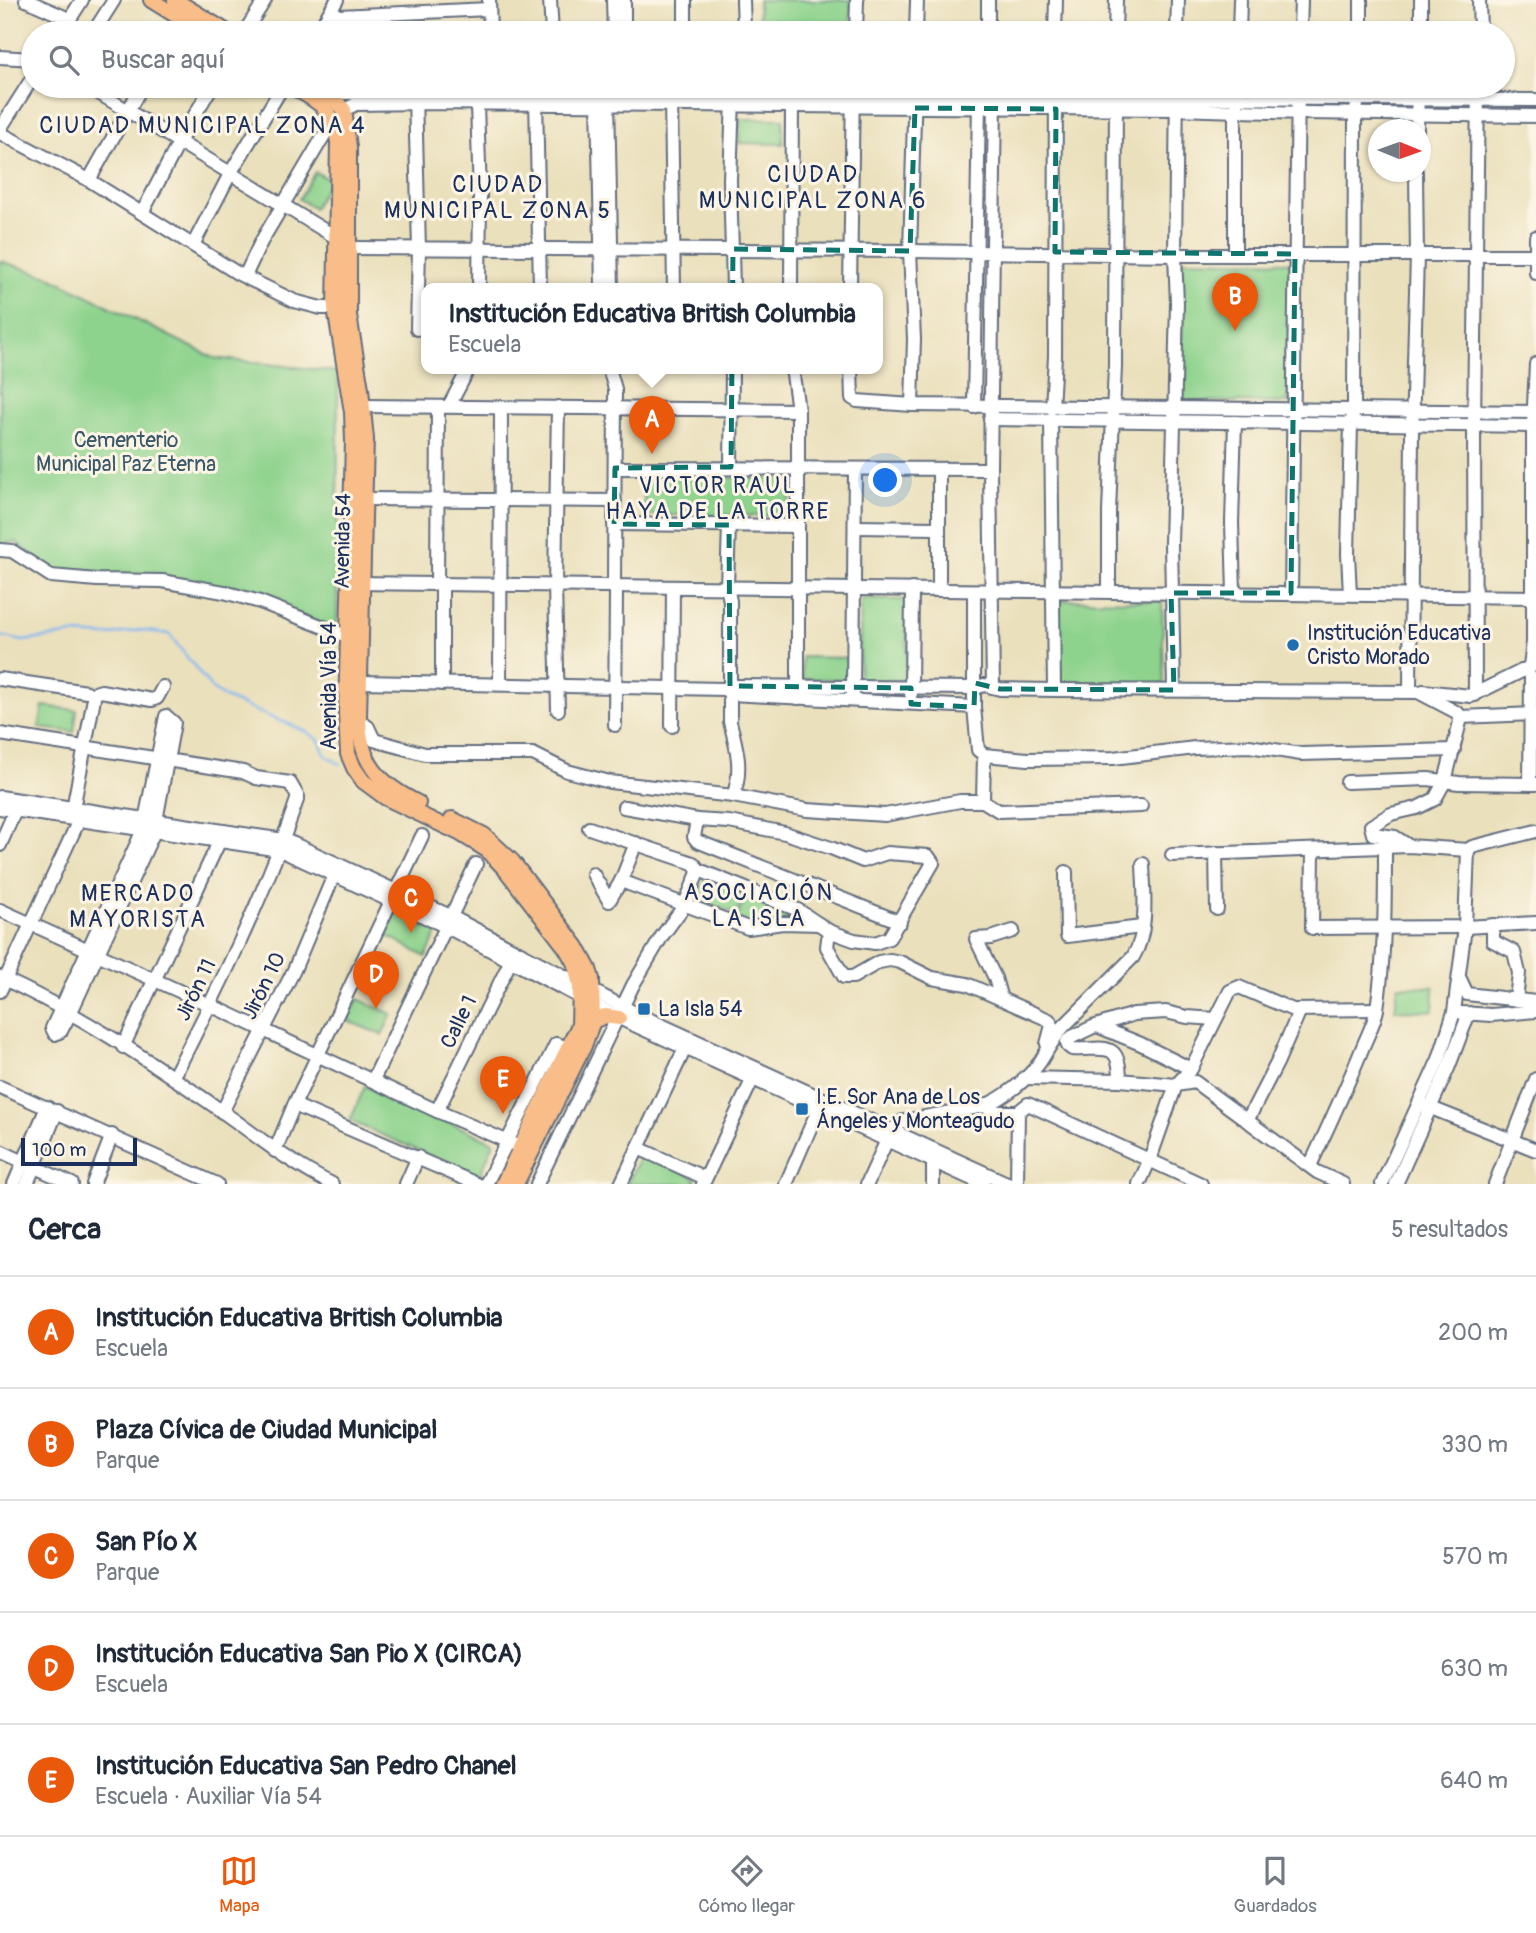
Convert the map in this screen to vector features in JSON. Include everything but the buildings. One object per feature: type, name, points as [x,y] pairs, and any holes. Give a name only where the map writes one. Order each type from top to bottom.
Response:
[{"type":"main road","points":[[151,0],[189,10]]},
{"type":"main road","points":[[175,0],[208,21]]},
{"type":"main road","points":[[309,98],[338,115]]},
{"type":"main road","points":[[328,98],[338,115]]},
{"type":"main road","name":"Avenida Vía 54","points":[[338,115],[335,308],[352,412],[357,584],[349,637],[347,744],[351,761],[358,774],[377,794],[461,834],[487,850],[566,948],[587,996],[579,1025],[562,1046],[503,1184]]},
{"type":"main road","name":"Avenida 54","points":[[338,115],[349,147],[349,315],[366,439],[365,499],[357,584],[359,721],[366,756],[381,780],[398,793],[484,835],[512,861],[583,956],[589,969],[587,996],[593,1021],[518,1180]]},
{"type":"main road","points":[[593,1021],[621,1012]]},
{"type":"street","points":[[26,0],[69,19],[82,0]]},
{"type":"street","points":[[101,21],[114,0]]},
{"type":"street","points":[[252,21],[265,0]]},
{"type":"street","points":[[550,0],[551,21]]},
{"type":"street","points":[[614,0],[614,21]]},
{"type":"street","points":[[624,0],[624,21]]},
{"type":"street","points":[[685,0],[685,21]]},
{"type":"street","points":[[743,0],[744,21]]},
{"type":"street","points":[[856,21],[857,0]]},
{"type":"street","points":[[916,21],[917,0]]},
{"type":"street","points":[[988,0],[988,21]]},
{"type":"street","points":[[1055,21],[1056,0]]},
{"type":"street","points":[[1115,21],[1116,0]]},
{"type":"street","points":[[1177,21],[1178,0]]},
{"type":"street","points":[[1239,21],[1240,0]]},
{"type":"street","points":[[1300,21],[1301,0]]},
{"type":"street","points":[[1361,0],[1361,21]]},
{"type":"street","points":[[1421,0],[1421,21]]},
{"type":"street","points":[[1479,0],[1480,21]]},
{"type":"street","points":[[334,6],[338,16],[489,5]]},
{"type":"street","points":[[325,21],[334,6]]},
{"type":"street","points":[[0,57],[21,58]]},
{"type":"street","points":[[21,97],[0,131],[89,180],[245,276],[294,301],[321,308],[335,308]]},
{"type":"street","points":[[105,98],[337,238]]},
{"type":"street","points":[[89,180],[135,98]]},
{"type":"street","points":[[142,213],[205,98]]},
{"type":"street","points":[[193,245],[231,172],[276,98]]},
{"type":"street","points":[[415,98],[419,249],[417,329]]},
{"type":"street","points":[[245,276],[261,242],[338,115],[356,104],[415,98],[477,104],[540,98]]},
{"type":"street","points":[[479,283],[481,249],[477,104],[483,98]]},
{"type":"street","points":[[531,98],[536,99]]},
{"type":"street","points":[[603,283],[613,98]]},
{"type":"street","points":[[632,98],[792,102],[840,98]]},
{"type":"street","points":[[850,283],[852,98]]},
{"type":"street","points":[[912,405],[914,339],[910,251],[914,98]]},
{"type":"street","points":[[925,98],[995,104],[1056,98],[1176,98],[1236,105],[1357,107],[1417,114],[1536,116]]},
{"type":"street","points":[[974,407],[979,103],[982,98]]},
{"type":"street","points":[[993,98],[995,104],[990,469],[993,687]]},
{"type":"street","points":[[1054,690],[1052,414],[1055,355],[1056,98]]},
{"type":"street","points":[[1109,591],[1116,98]]},
{"type":"street","points":[[1174,690],[1171,593],[1177,303],[1176,98]]},
{"type":"street","points":[[1235,254],[1237,98]]},
{"type":"street","points":[[1291,593],[1298,98]]},
{"type":"street","points":[[1350,594],[1348,554],[1358,98]]},
{"type":"street","points":[[536,99],[540,283]]},
{"type":"street","points":[[1357,107],[1418,99],[1536,100]]},
{"type":"street","points":[[1417,119],[1418,99]]},
{"type":"street","points":[[671,100],[674,283]]},
{"type":"street","points":[[1475,695],[1474,412],[1478,100]]},
{"type":"street","points":[[733,101],[730,180],[733,283]]},
{"type":"street","points":[[792,102],[792,283]]},
{"type":"street","points":[[1414,691],[1412,595],[1416,182]]},
{"type":"street","points":[[1536,237],[1536,273]]},
{"type":"street","points":[[350,248],[993,251],[1175,255],[1536,255]]},
{"type":"street","points":[[606,250],[611,283]]},
{"type":"street","points":[[1347,782],[1428,779],[1445,782],[1533,784],[1536,363]]},
{"type":"street","points":[[442,684],[439,499],[444,407],[465,374]]},
{"type":"street","points":[[611,374],[615,388],[615,724]]},
{"type":"street","points":[[732,374],[732,467]]},
{"type":"street","points":[[793,374],[798,410],[797,692]]},
{"type":"street","points":[[851,374],[852,398],[857,401],[974,407],[990,413],[1413,418],[1474,425],[1535,426]]},
{"type":"street","points":[[363,406],[798,410]]},
{"type":"street","points":[[500,684],[501,407]]},
{"type":"street","points":[[558,407],[555,586],[558,710]]},
{"type":"street","points":[[1413,418],[1474,412],[1535,412]]},
{"type":"street","points":[[1174,415],[1235,422],[1292,416]]},
{"type":"street","points":[[1234,593],[1232,523],[1235,422]]},
{"type":"street","points":[[615,468],[990,469]]},
{"type":"street","points":[[852,701],[855,469]]},
{"type":"street","points":[[939,470],[939,590]]},
{"type":"street","points":[[365,499],[615,501]]},
{"type":"street","points":[[614,524],[797,526]]},
{"type":"street","points":[[729,525],[727,587],[730,722],[739,776],[733,796]]},
{"type":"street","points":[[855,527],[938,528]]},
{"type":"street","points":[[0,550],[12,551],[51,576],[162,581],[224,592],[260,602],[349,637]]},
{"type":"street","points":[[357,584],[1534,597]]},
{"type":"street","points":[[672,726],[673,587]]},
{"type":"street","points":[[911,704],[912,589]]},
{"type":"street","points":[[974,591],[974,707],[978,750],[984,755],[1028,759],[1113,758],[1195,748],[1249,746],[1300,754],[1454,750]]},
{"type":"street","points":[[360,682],[797,692],[853,687],[975,688],[984,685],[1054,690],[1432,690],[1466,696],[1475,695],[1532,669]]},
{"type":"street","points":[[0,679],[87,692]]},
{"type":"street","points":[[163,687],[157,698],[152,700],[101,691],[95,693],[76,814],[30,924],[2,982],[67,1009],[173,1078],[275,1151],[332,1184]]},
{"type":"street","points":[[1409,846],[1395,838],[1373,835],[1371,826],[1391,814],[1435,799],[1445,782],[1460,727],[1460,717],[1453,709],[1414,691]]},
{"type":"street","points":[[797,692],[852,701],[974,707]]},
{"type":"street","points":[[1460,717],[1533,714]]},
{"type":"street","points":[[57,1030],[149,826],[169,721]]},
{"type":"street","points":[[359,721],[368,727],[374,740],[425,754],[533,754],[568,772],[610,782],[733,796],[807,810],[885,816],[960,801],[983,801],[999,811],[1141,806]]},
{"type":"street","name":"Jirón 11","points":[[0,734],[162,759],[290,783],[298,797],[282,845],[235,954],[173,1078]]},
{"type":"street","points":[[983,801],[984,755]]},
{"type":"street","points":[[0,797],[17,805],[282,845],[447,921],[587,996],[687,1044],[933,1156],[1009,1184]]},
{"type":"street","points":[[0,808],[17,805]]},
{"type":"street","points":[[0,845],[17,805]]},
{"type":"street","points":[[589,828],[693,863],[699,870],[798,910],[824,927],[853,940],[875,943],[889,938],[933,863],[928,856],[887,853],[863,861],[785,833],[624,807]]},
{"type":"street","points":[[698,820],[694,837],[697,841],[900,922]]},
{"type":"street","points":[[149,826],[219,842],[282,845]]},
{"type":"street","points":[[1172,855],[1409,846],[1468,850],[1536,831]]},
{"type":"street","points":[[275,1151],[294,1105],[422,836]]},
{"type":"street","points":[[123,1047],[219,842]]},
{"type":"street","points":[[593,874],[609,901],[621,881],[635,843]]},
{"type":"street","points":[[1310,1166],[1348,1084],[1377,1009],[1385,929],[1385,849]]},
{"type":"street","points":[[1396,1184],[1425,1106],[1454,1012],[1465,927],[1468,850]]},
{"type":"street","points":[[1312,851],[1312,928],[1385,929],[1536,923]]},
{"type":"street","points":[[1216,853],[1217,909]]},
{"type":"street","points":[[373,1080],[476,864]]},
{"type":"street","points":[[1045,1051],[1139,948],[1143,864]]},
{"type":"street","name":"Jirón 10","points":[[222,1112],[294,970],[337,869]]},
{"type":"street","points":[[518,1180],[536,1184],[645,964],[684,906],[699,870]]},
{"type":"street","points":[[1066,872],[1067,936],[1142,927]]},
{"type":"street","points":[[621,881],[748,929],[783,923],[824,927]]},
{"type":"street","points":[[0,910],[520,1147]]},
{"type":"street","points":[[1493,925],[1493,940],[1514,951],[1519,973],[1516,1000]]},
{"type":"street","points":[[824,927],[827,947],[844,978],[853,977],[879,962],[890,960],[900,962],[932,978],[967,984],[1049,1020],[1079,1011]]},
{"type":"street","points":[[1001,999],[995,978],[976,939],[1013,931]]},
{"type":"street","name":"Calle 1","points":[[437,1111],[514,955]]},
{"type":"street","points":[[1460,978],[1467,994],[1536,1002]]},
{"type":"street","points":[[1139,1184],[1176,1085],[1191,1069],[1230,991],[1239,987],[1293,1010],[1377,1009]]},
{"type":"street","points":[[1247,1121],[1300,1010]]},
{"type":"street","points":[[1454,1012],[1491,1015],[1536,1011]]},
{"type":"street","points":[[1120,1080],[1120,1063],[1116,1054],[1109,1049],[1079,1049],[1068,1046],[1067,1042],[1072,1037],[1116,1018],[1152,1012],[1215,1019]]},
{"type":"street","points":[[1382,1184],[1425,1106],[1469,1013]]},
{"type":"street","points":[[867,1184],[889,1136],[903,1121],[984,1106],[995,1101],[1024,1078],[1041,1061],[1052,1030],[1049,1020]]},
{"type":"street","points":[[1097,1026],[1191,1069]]},
{"type":"street","points":[[621,1184],[687,1044]]},
{"type":"street","points":[[486,1184],[506,1141],[562,1046]]},
{"type":"street","points":[[638,1148],[704,1181],[755,1074]]},
{"type":"street","points":[[1024,1078],[1120,1080],[1176,1085],[1195,1082],[1310,1166],[1343,1184]]},
{"type":"street","points":[[1495,1184],[1536,1079]]},
{"type":"street","points":[[0,1087],[217,1184]]},
{"type":"street","points":[[786,1184],[821,1104]]},
{"type":"street","points":[[1017,1184],[1018,1112],[1028,1104],[1201,1184]]},
{"type":"street","points":[[294,1105],[477,1184]]},
{"type":"street","points":[[984,1106],[996,1112],[1018,1112]]},
{"type":"street","points":[[1425,1106],[1536,1150]]},
{"type":"street","points":[[14,1184],[29,1165],[52,1109]]},
{"type":"street","points":[[93,1184],[112,1135]]},
{"type":"street","points":[[0,1151],[72,1184]]},
{"type":"street","points":[[933,1156],[933,1184]]},
{"type":"street","points":[[933,1156],[983,1184]]},
{"type":"street","points":[[406,1184],[418,1157]]},
{"type":"street","points":[[27,1184],[29,1165]]},
{"type":"highlighted area","points":[[915,108],[1056,109],[1055,252],[1295,254],[1291,593],[1171,593],[1174,690],[1000,689],[975,683],[974,707],[911,704],[911,688],[730,686],[729,525],[614,524],[615,468],[731,467],[733,249],[910,251]]},
{"type":"green space","points":[[758,0],[851,0],[850,21],[759,21]]},
{"type":"green space","points":[[740,119],[783,119],[783,144],[739,143]]},
{"type":"green space","points":[[315,172],[330,180],[314,208],[299,199]]},
{"type":"green space","points":[[1182,260],[1290,262],[1288,403],[1182,401]]},
{"type":"green space","name":"Cementerio Municipal Paz Eterna","points":[[0,261],[48,276],[214,358],[338,372],[337,631],[256,596],[52,572],[16,542],[0,544]]},
{"type":"green space","points":[[644,477],[790,478],[790,516],[644,515]]},
{"type":"green space","points":[[861,599],[908,600],[907,680],[859,680]]},
{"type":"green space","points":[[1059,600],[1162,601],[1164,684],[1060,682]]},
{"type":"green space","points":[[802,657],[847,658],[848,679],[802,679]]},
{"type":"green space","points":[[43,706],[77,710],[74,732],[39,728]]},
{"type":"green space","points":[[705,879],[744,893],[736,914],[697,899]]},
{"type":"green space","points":[[747,894],[797,914],[795,920],[749,925],[737,919]]},
{"type":"green space","points":[[395,912],[438,931],[426,957],[385,934]]},
{"type":"green space","points":[[1398,986],[1434,987],[1433,1011],[1395,1010]]},
{"type":"green space","points":[[358,999],[392,1014],[382,1035],[348,1021]]},
{"type":"green space","points":[[365,1086],[494,1142],[479,1177],[350,1121]]},
{"type":"green space","points":[[642,1153],[696,1178],[693,1184],[627,1184]]},
{"type":"waterway","points":[[0,636],[23,641],[74,634],[106,636],[140,630],[169,634],[212,689],[227,699],[305,731],[319,740],[325,755],[340,764]]},
{"type":"place","name":"Plaza Cívica de Ciudad Municipal","points":[[1235,331]]},
{"type":"place","name":"Institución Educativa British Columbia","points":[[652,454]]},
{"type":"place","name":"Institución Educativa Cristo Morado","points":[[1293,645]]},
{"type":"place","name":"San Pío X","points":[[411,933]]},
{"type":"place","name":"Institución Educativa San Pio X (CIRCA)","points":[[376,1009]]},
{"type":"place","name":"La Isla 54","points":[[644,1009]]},
{"type":"place","name":"I.E. Sor Ana de Los Ángeles y Monteagudo","points":[[802,1109]]},
{"type":"place","name":"Institución Educativa San Pedro Chanel","points":[[503,1114]]},
{"type":"district","name":"CIUDAD MUNICIPAL ZONA 4","points":[[203,125]]},
{"type":"district","name":"CIUDAD MUNICIPAL ZONA 6","points":[[813,187]]},
{"type":"district","name":"CIUDAD MUNICIPAL ZONA 5","points":[[498,197]]},
{"type":"district","name":"VICTOR RAUL HAYA DE LA TORRE","points":[[718,498]]},
{"type":"district","name":"ASOCIACIÓN LA ISLA","points":[[759,905]]},
{"type":"district","name":"MERCADO MAYORISTA","points":[[138,906]]}]
